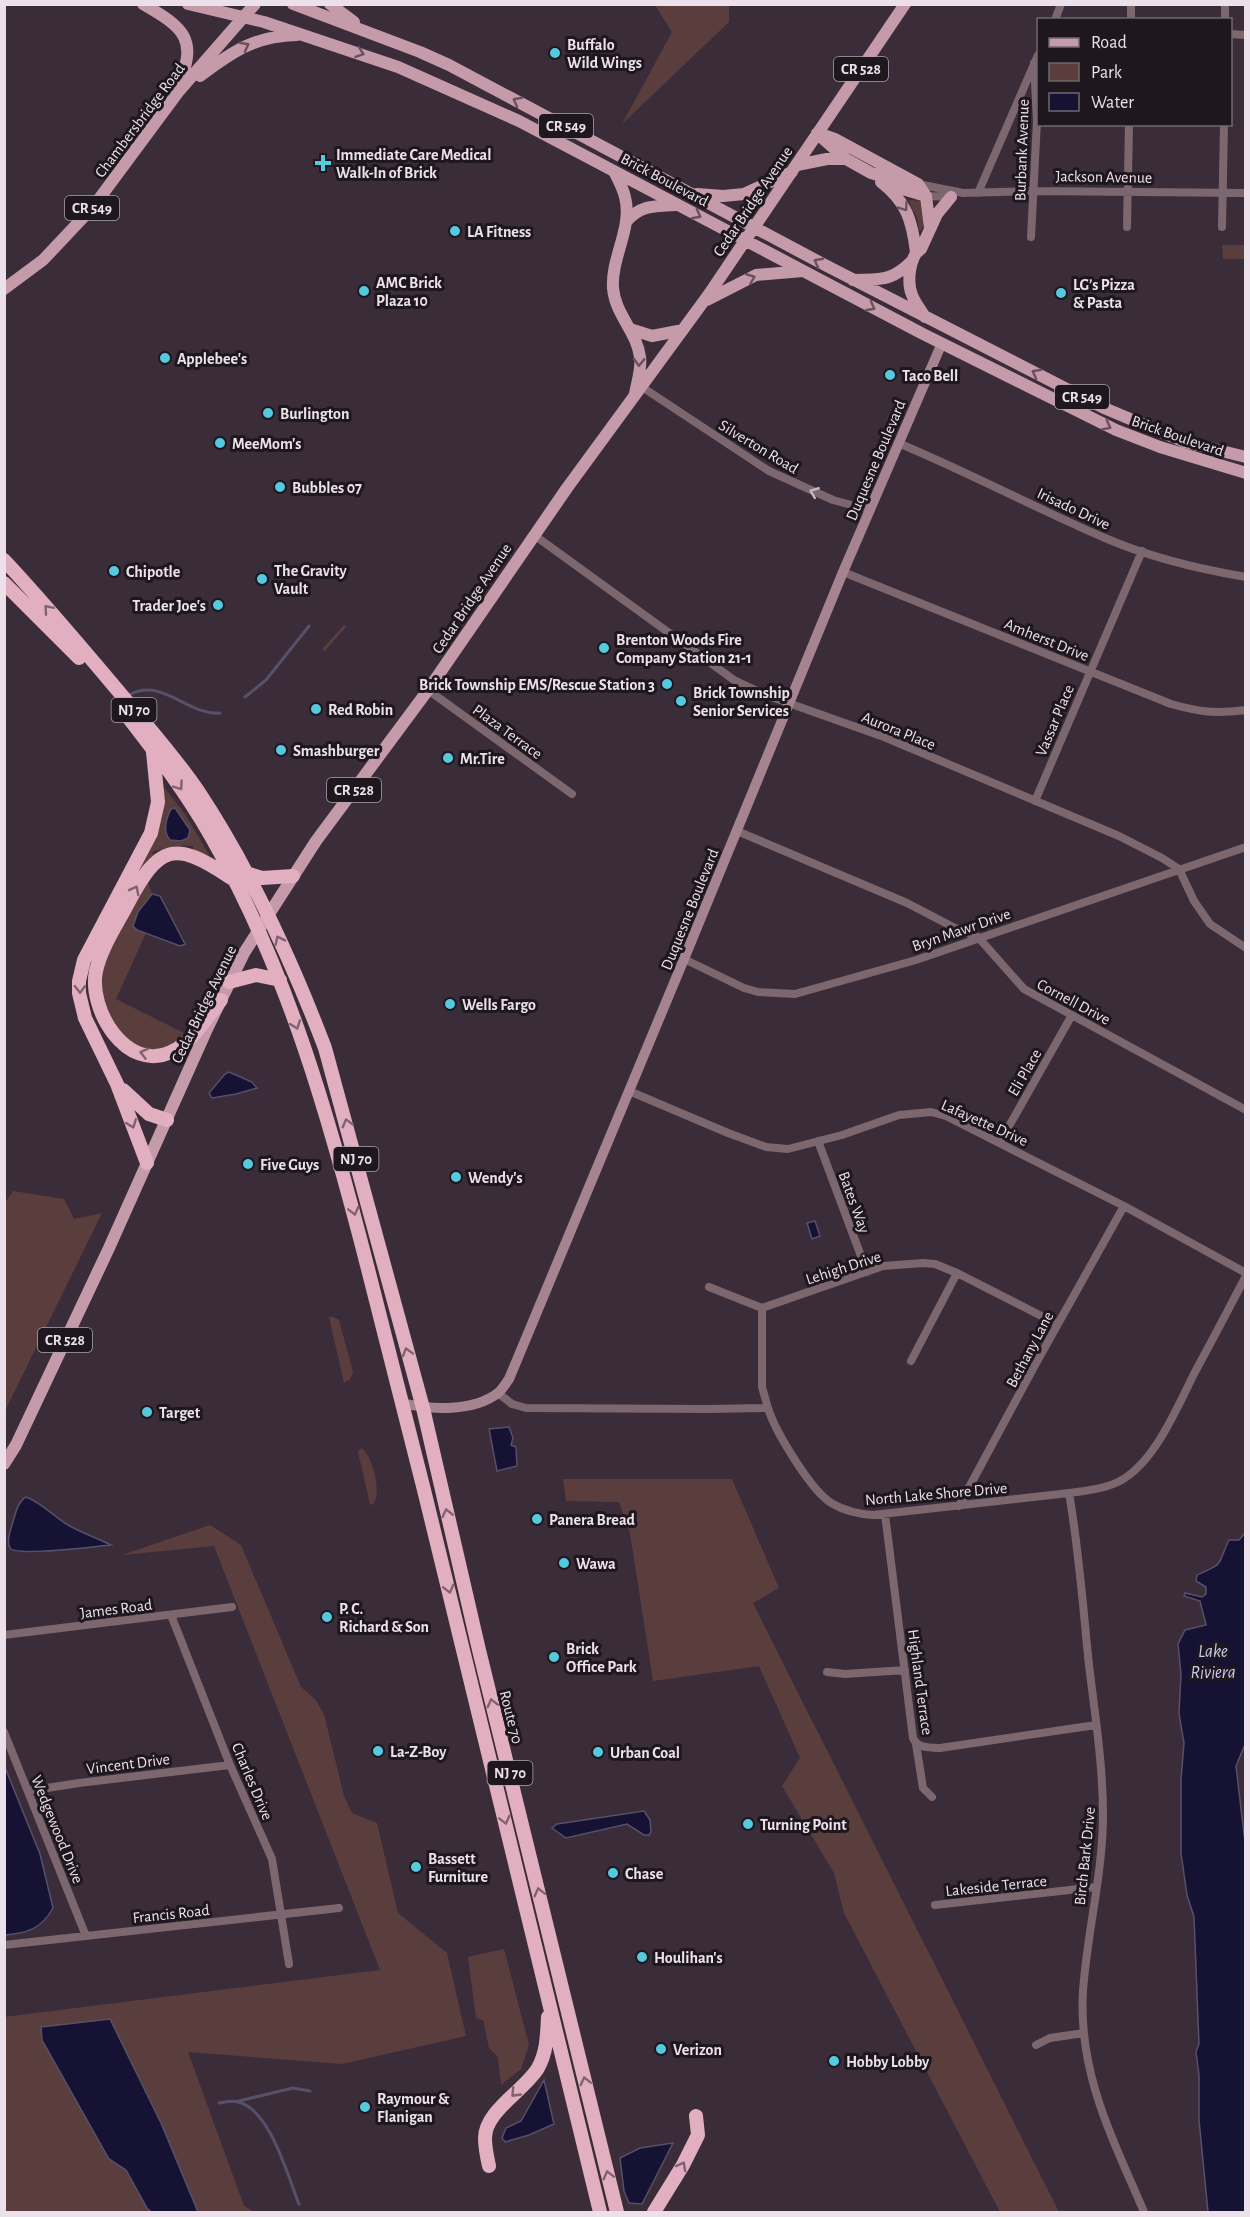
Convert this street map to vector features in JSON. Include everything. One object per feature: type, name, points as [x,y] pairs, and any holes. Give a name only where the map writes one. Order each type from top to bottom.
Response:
[{"type":"highway","name":"NJ 70","points":[[4,560],[162,743],[196,789],[240,876],[258,932],[280,980],[312,1070],[352,1202],[402,1403]]},
{"type":"highway","name":"NJ 70","points":[[4,583],[89,669],[153,749],[211,837],[268,916],[304,993],[328,1058],[423,1408]]},
{"type":"highway","points":[[147,1163],[117,1084],[85,1018],[79,993],[79,981],[84,960],[144,847],[155,818],[157,784],[153,749]]},
{"type":"highway","points":[[221,1000],[187,1041],[171,1052],[156,1056],[143,1054],[128,1047],[105,1023],[94,990],[95,972],[101,955],[144,874],[154,862],[179,853],[191,855],[240,876],[262,878],[293,876]]},
{"type":"highway","points":[[229,982],[256,975],[280,980]]},
{"type":"highway","points":[[117,1084],[135,1104],[148,1114],[167,1120]]},
{"type":"highway","name":"Route 70","points":[[402,1403],[549,2003]]},
{"type":"highway","name":"Route 70","points":[[423,1408],[478,1650],[617,2212]]},
{"type":"highway","name":"NJ 70","points":[[549,2003],[600,2212]]},
{"type":"highway","points":[[489,2166],[484,2138],[488,2123],[532,2076],[538,2066],[546,2049],[549,2003]]},
{"type":"highway","points":[[654,2212],[683,2165],[698,2135],[696,2116]]},
{"type":"main road","points":[[143,4],[171,20],[180,28],[186,41],[187,67],[170,104]]},
{"type":"main road","name":"Brick Boulevard","points":[[188,4],[244,16],[305,34],[398,67],[519,121],[942,344],[1116,430],[1160,447],[1245,473]]},
{"type":"main road","name":"CR 549","points":[[244,16],[255,4]]},
{"type":"main road","name":"Brick Boulevard","points":[[293,4],[449,65],[853,280],[1114,412],[1185,441],[1245,457]]},
{"type":"main road","points":[[330,4],[373,34]]},
{"type":"main road","name":"Cedar Bridge Avenue","points":[[4,1464],[16,1445],[229,982],[258,932],[293,876],[337,813],[428,690],[534,535],[703,302],[905,4]]},
{"type":"main road","name":"Chambersbridge Road","points":[[4,289],[43,260],[86,214],[179,91],[244,16]]},
{"type":"main road","name":"CR 549","points":[[179,91],[216,64],[251,43],[265,38],[305,34]]},
{"type":"main road","name":"Jackson Avenue","points":[[817,133],[846,159],[906,190],[926,196]]},
{"type":"main road","name":"Jackson Avenue","points":[[817,133],[835,139],[918,184]]},
{"type":"main road","points":[[691,194],[723,196],[744,194],[795,169],[827,159],[846,159]]},
{"type":"main road","points":[[611,170],[626,199],[626,222],[614,265],[613,286],[619,310],[638,348],[640,361],[634,398]]},
{"type":"main road","points":[[871,173],[903,204],[910,217],[914,257],[911,293],[926,318]]},
{"type":"main road","points":[[918,184],[926,196],[930,228]]},
{"type":"main road","points":[[853,280],[892,277],[902,271],[921,249],[940,208],[957,195]]},
{"type":"main road","points":[[626,222],[637,211],[647,206],[678,205]]},
{"type":"main road","points":[[703,302],[756,275],[803,271]]},
{"type":"main road","points":[[630,328],[652,336],[683,330]]},
{"type":"main road","points":[[4,1457],[16,1445]]},
{"type":"street","points":[[978,193],[1037,57]]},
{"type":"street","name":"Burbank Avenue","points":[[1031,237],[1037,121],[1034,63]]},
{"type":"street","points":[[1127,227],[1129,126]]},
{"type":"street","points":[[1222,226],[1224,126]]},
{"type":"street","name":"Jackson Avenue","points":[[918,184],[957,195]]},
{"type":"street","name":"Jackson Avenue","points":[[926,196],[1033,191],[1245,194]]},
{"type":"street","name":"Duquesne Boulevard","points":[[498,1393],[509,1379],[843,572],[942,344]]},
{"type":"street","name":"Silverton Road","points":[[642,387],[769,471],[833,500],[870,510]]},
{"type":"street","name":"Irisado Drive","points":[[898,443],[984,480],[1106,539],[1183,564],[1245,577]]},
{"type":"street","name":"Aurora Place","points":[[534,535],[734,680],[789,703],[884,737],[1119,836],[1179,869]]},
{"type":"street","name":"Vassar Place","points":[[1035,801],[1142,551]]},
{"type":"street","name":"Amherst Drive","points":[[843,572],[1171,704],[1200,712],[1221,713],[1245,710]]},
{"type":"street","name":"Plaza Terrace","points":[[428,690],[572,794]]},
{"type":"street","name":"Cornell Drive","points":[[737,831],[907,903],[955,928],[978,937],[1024,989],[1245,1110]]},
{"type":"street","name":"Bryn Mawr Drive","points":[[684,959],[744,988],[758,992],[795,994],[916,960],[1245,847]]},
{"type":"street","points":[[1179,869],[1194,901],[1210,924],[1245,948]]},
{"type":"street","name":"Eli Place","points":[[1000,1142],[1072,1015]]},
{"type":"street","name":"Lafayette Drive","points":[[629,1091],[766,1147],[788,1149],[899,1115],[931,1112],[946,1116],[1124,1206],[1245,1275]]},
{"type":"street","name":"Bates Way","points":[[818,1141],[867,1272]]},
{"type":"street","name":"Bethany Lane","points":[[959,1506],[1057,1324],[1124,1206]]},
{"type":"street","name":"Lehigh Drive","points":[[762,1308],[883,1266],[923,1263],[935,1264],[957,1273],[1057,1324]]},
{"type":"street","points":[[911,1361],[957,1273]]},
{"type":"street","name":"North Lake Shore Drive","points":[[768,1408],[786,1445],[815,1489],[832,1504],[858,1514],[885,1514],[1099,1488],[1118,1482],[1149,1455],[1165,1429],[1245,1275]]},
{"type":"street","points":[[402,1403],[423,1408],[472,1405],[498,1393],[512,1404],[526,1408],[709,1410],[768,1408],[762,1387],[762,1308],[709,1287]]},
{"type":"street","name":"Birch Bark Drive","points":[[1069,1493],[1102,1774],[1103,1817],[1083,1994],[1084,2033],[1090,2078],[1104,2119],[1144,2212]]},
{"type":"street","name":"Highland Terrace","points":[[885,1514],[913,1738],[916,1744],[923,1747],[940,1748],[1096,1725]]},
{"type":"street","name":"James Road","points":[[4,1635],[232,1607]]},
{"type":"street","name":"Charles Drive","points":[[171,1615],[231,1765],[272,1859],[289,1964]]},
{"type":"street","points":[[827,1672],[845,1674],[905,1670]]},
{"type":"street","name":"Wedgewood Drive","points":[[4,1732],[86,1936]]},
{"type":"street","points":[[916,1744],[923,1788],[932,1797]]},
{"type":"street","name":"Vincent Drive","points":[[28,1791],[79,1782],[231,1765]]},
{"type":"street","name":"Lakeside Terrace","points":[[935,1905],[1096,1887]]},
{"type":"street","name":"Francis Road","points":[[4,1945],[339,1908]]},
{"type":"street","points":[[1036,2045],[1050,2038],[1084,2033]]},
{"type":"green space","points":[[655,5],[729,5],[729,22],[622,124],[672,32]]},
{"type":"green space","points":[[910,200],[922,201],[925,216],[922,230],[919,230]]},
{"type":"green space","points":[[1222,245],[1245,245],[1245,259],[1223,259]]},
{"type":"green space","points":[[344,625],[346,627],[324,652],[323,648]]},
{"type":"green space","points":[[163,786],[185,814],[210,856],[193,850],[193,846],[173,846],[152,852],[154,857],[109,930],[163,796]],"holes":[[[175,808],[180,816],[165,830],[171,809]]]},
{"type":"green space","points":[[147,880],[152,894],[149,897],[146,933],[116,999],[184,1033],[170,1044],[171,1047],[156,1049],[135,1045],[124,1036],[109,1014],[100,990],[101,972],[105,959]]},
{"type":"green space","points":[[13,1191],[64,1199],[74,1219],[102,1213],[5,1411],[4,1204]]},
{"type":"green space","points":[[329,1317],[339,1320],[353,1372],[350,1379],[344,1383]]},
{"type":"green space","points":[[361,1448],[373,1467],[377,1485],[377,1493],[372,1505],[358,1452]]},
{"type":"green space","points":[[563,1479],[732,1479],[779,1588],[753,1603],[1059,2212],[1000,2212],[844,1913],[834,1873],[782,1786],[800,1758],[759,1666],[653,1681],[630,1533],[619,1502],[566,1501]]},
{"type":"green space","points":[[210,1525],[241,1545],[301,1687],[315,1699],[324,1714],[344,1796],[352,1813],[377,1823],[398,1913],[447,1953],[466,2036],[342,2064],[188,2052],[244,2206],[254,2212],[198,2212],[161,2123],[110,2019],[41,2027],[42,2040],[109,2159],[126,2170],[151,2212],[5,2212],[4,2017],[380,1970],[214,1546],[122,1555]]},
{"type":"green space","points":[[504,1949],[529,2045],[521,2069],[501,2085],[498,2057],[489,2048],[483,2020],[476,2018],[468,1957]]},
{"type":"water","points":[[175,808],[190,830],[188,838],[181,841],[170,840],[166,833],[168,817],[171,809]]},
{"type":"water","points":[[152,894],[160,896],[185,944],[180,946],[137,930],[133,926],[138,912]]},
{"type":"water","points":[[229,1072],[252,1082],[257,1088],[212,1098],[209,1093]]},
{"type":"water","points":[[815,1221],[820,1236],[812,1239],[807,1223]]},
{"type":"water","points":[[509,1427],[513,1438],[511,1445],[516,1447],[517,1466],[497,1471],[489,1429]]},
{"type":"water","points":[[26,1497],[68,1525],[111,1545],[40,1551],[10,1548],[9,1536],[15,1514],[20,1502]]},
{"type":"water","name":"Lake Riviera","points":[[1245,1533],[1246,1742],[1236,1766],[1246,1851],[1245,2212],[1208,2212],[1199,2120],[1199,2075],[1196,2052],[1199,2044],[1194,1917],[1187,1895],[1181,1853],[1181,1780],[1184,1743],[1179,1714],[1181,1674],[1178,1644],[1185,1630],[1206,1625],[1200,1601],[1184,1596],[1185,1593],[1202,1597],[1206,1594],[1206,1587],[1196,1581],[1197,1575],[1219,1563],[1229,1540],[1239,1540]]},
{"type":"water","points":[[4,1765],[40,1854],[53,1908],[44,1921],[33,1929],[5,1935]]},
{"type":"water","points":[[644,1811],[650,1820],[649,1835],[644,1835],[627,1824],[566,1838],[552,1828],[557,1824]]},
{"type":"water","points":[[110,2019],[161,2123],[198,2212],[151,2212],[147,2208],[126,2170],[109,2159],[42,2040],[41,2027]]},
{"type":"water","points":[[544,2080],[554,2124],[505,2142],[502,2138],[506,2128],[521,2121]]},
{"type":"water","points":[[673,2143],[642,2204],[629,2203],[624,2191],[620,2158],[640,2148]]},
{"type":"waterway","points":[[245,697],[266,680],[309,626]]},
{"type":"waterway","points":[[131,694],[143,690],[154,691],[198,709],[220,713]]},
{"type":"waterway","points":[[239,2101],[293,2088],[310,2091]]},
{"type":"waterway","points":[[219,2103],[238,2102],[249,2107],[259,2117],[276,2146],[299,2204]]},
{"type":"place","name":"Buffalo Wild Wings","points":[[555,53]]},
{"type":"place","name":"Immediate Care Medical Walk-In of Brick","points":[[323,163]]},
{"type":"place","name":"LA Fitness","points":[[455,231]]},
{"type":"place","name":"AMC Brick Plaza 10","points":[[364,291]]},
{"type":"place","name":"LG’s Pizza & Pasta","points":[[1061,293]]},
{"type":"place","name":"Applebee's","points":[[165,358]]},
{"type":"place","name":"Taco Bell","points":[[890,375]]},
{"type":"place","name":"Burlington","points":[[268,413]]},
{"type":"place","name":"MeeMom's","points":[[220,443]]},
{"type":"place","name":"Bubbles 07","points":[[280,487]]},
{"type":"place","name":"Chipotle","points":[[114,571]]},
{"type":"place","name":"The Gravity Vault","points":[[262,579]]},
{"type":"place","name":"Trader Joe's","points":[[218,605]]},
{"type":"place","name":"Brenton Woods Fire Company Station 21-1","points":[[604,648]]},
{"type":"place","name":"Brick Township EMS/Rescue Station 3","points":[[667,684]]},
{"type":"place","name":"Brick Township Senior Services","points":[[681,701]]},
{"type":"place","name":"Red Robin","points":[[316,709]]},
{"type":"place","name":"Smashburger","points":[[281,750]]},
{"type":"place","name":"Mr.Tire","points":[[448,758]]},
{"type":"place","name":"Wells Fargo","points":[[450,1004]]},
{"type":"place","name":"Five Guys","points":[[248,1164]]},
{"type":"place","name":"Wendy's","points":[[456,1177]]},
{"type":"place","name":"Target","points":[[147,1412]]},
{"type":"place","name":"Panera Bread","points":[[537,1519]]},
{"type":"place","name":"Wawa","points":[[564,1563]]},
{"type":"place","name":"P. C. Richard & Son","points":[[327,1617]]},
{"type":"place","name":"Brick Office Park","points":[[554,1657]]},
{"type":"place","name":"La-Z-Boy","points":[[378,1751]]},
{"type":"place","name":"Urban Coal","points":[[598,1752]]},
{"type":"place","name":"Turning Point","points":[[748,1824]]},
{"type":"place","name":"Bassett Furniture","points":[[416,1867]]},
{"type":"place","name":"Chase","points":[[613,1873]]},
{"type":"place","name":"Houlihan's","points":[[642,1957]]},
{"type":"place","name":"Verizon","points":[[661,2049]]},
{"type":"place","name":"Hobby Lobby","points":[[834,2061]]},
{"type":"place","name":"Raymour & Flanigan","points":[[365,2107]]}]
